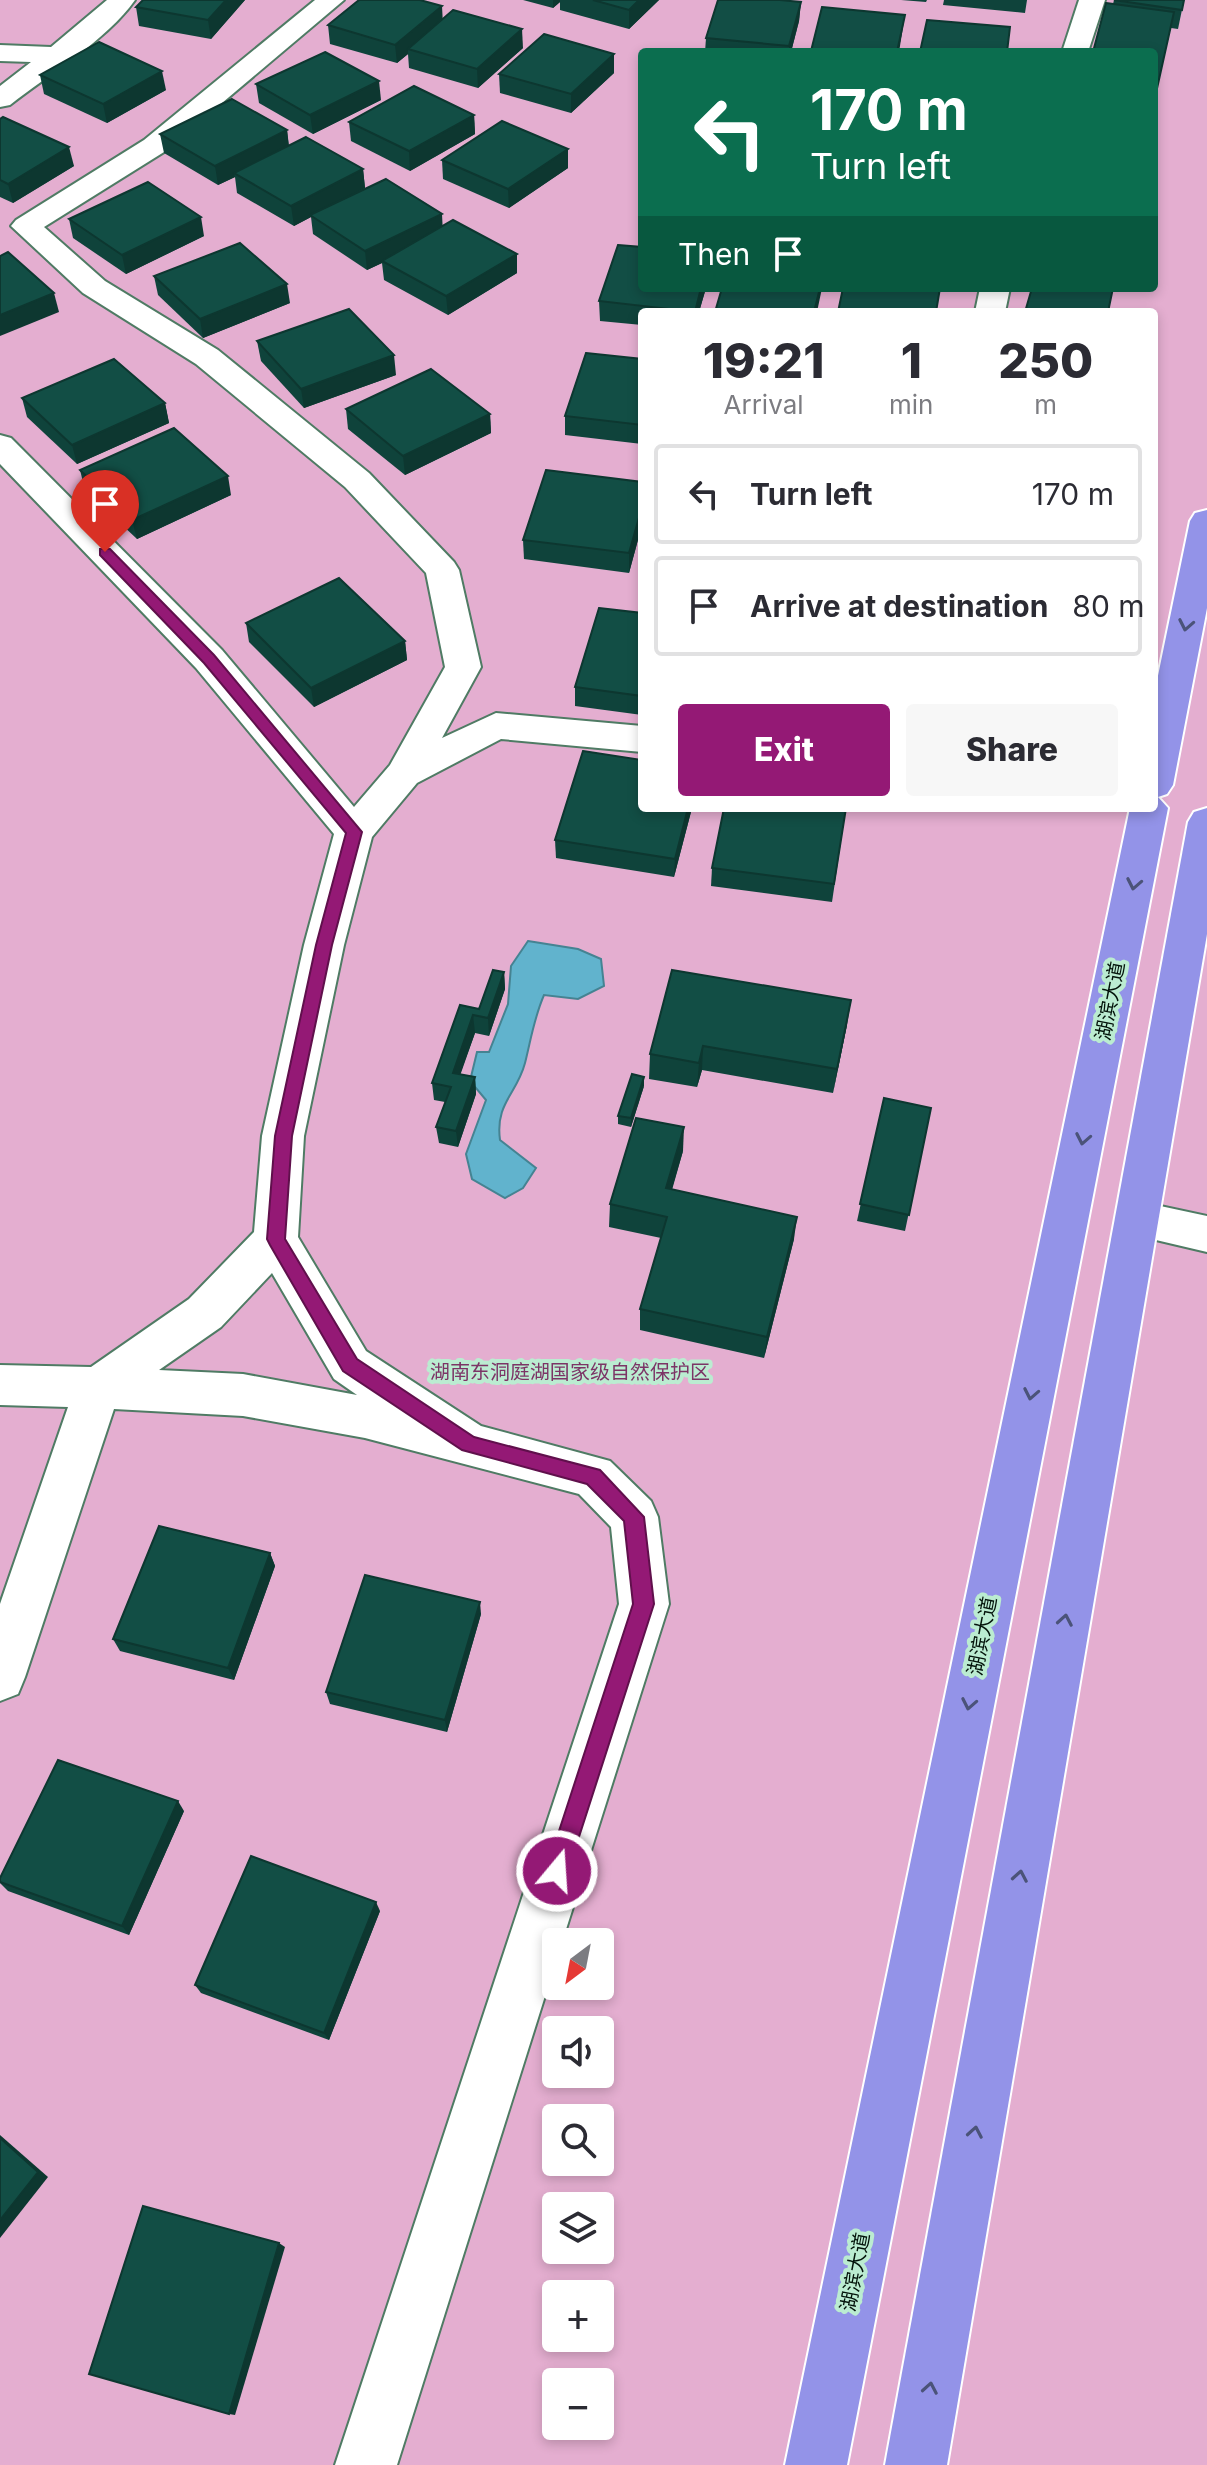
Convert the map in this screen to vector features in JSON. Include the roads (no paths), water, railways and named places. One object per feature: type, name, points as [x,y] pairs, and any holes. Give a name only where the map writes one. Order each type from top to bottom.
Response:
[{"type":"highway","points":[[1158,765],[1207,521]]},
{"type":"highway","name":"湖滨大道","points":[[816,2465],[1148,812]]},
{"type":"highway","points":[[916,2465],[1207,822]]},
{"type":"street","points":[[0,99],[122,0]]},
{"type":"street","points":[[331,0],[154,146],[26,226],[94,287],[207,357],[357,480],[442,570],[463,667],[404,774],[354,832],[324,945],[283,1136],[276,1239],[350,1365],[469,1444]]},
{"type":"street","points":[[1076,48],[1092,0]]},
{"type":"street","points":[[0,53],[58,55]]},
{"type":"street","points":[[0,445],[209,659],[354,832]]},
{"type":"street","points":[[404,774],[496,726],[638,739]]},
{"type":"street","points":[[1137,1219],[1207,1234]]},
{"type":"street","points":[[0,1677],[98,1388],[205,1313],[276,1239]]},
{"type":"street","points":[[0,1385],[243,1395],[365,1417],[593,1476],[634,1517],[644,1604],[366,2465]]},
{"type":"water","points":[[528,941],[578,949],[601,959],[604,986],[578,999],[544,995],[525,1063],[504,1108],[499,1127],[500,1140],[536,1168],[523,1188],[505,1198],[472,1179],[466,1154],[486,1100],[470,1081],[477,1052],[489,1052],[508,1004],[511,966]]},
{"type":"park label","name":"湖南东洞庭湖国家级自然保护区","points":[[570,1372]]}]
